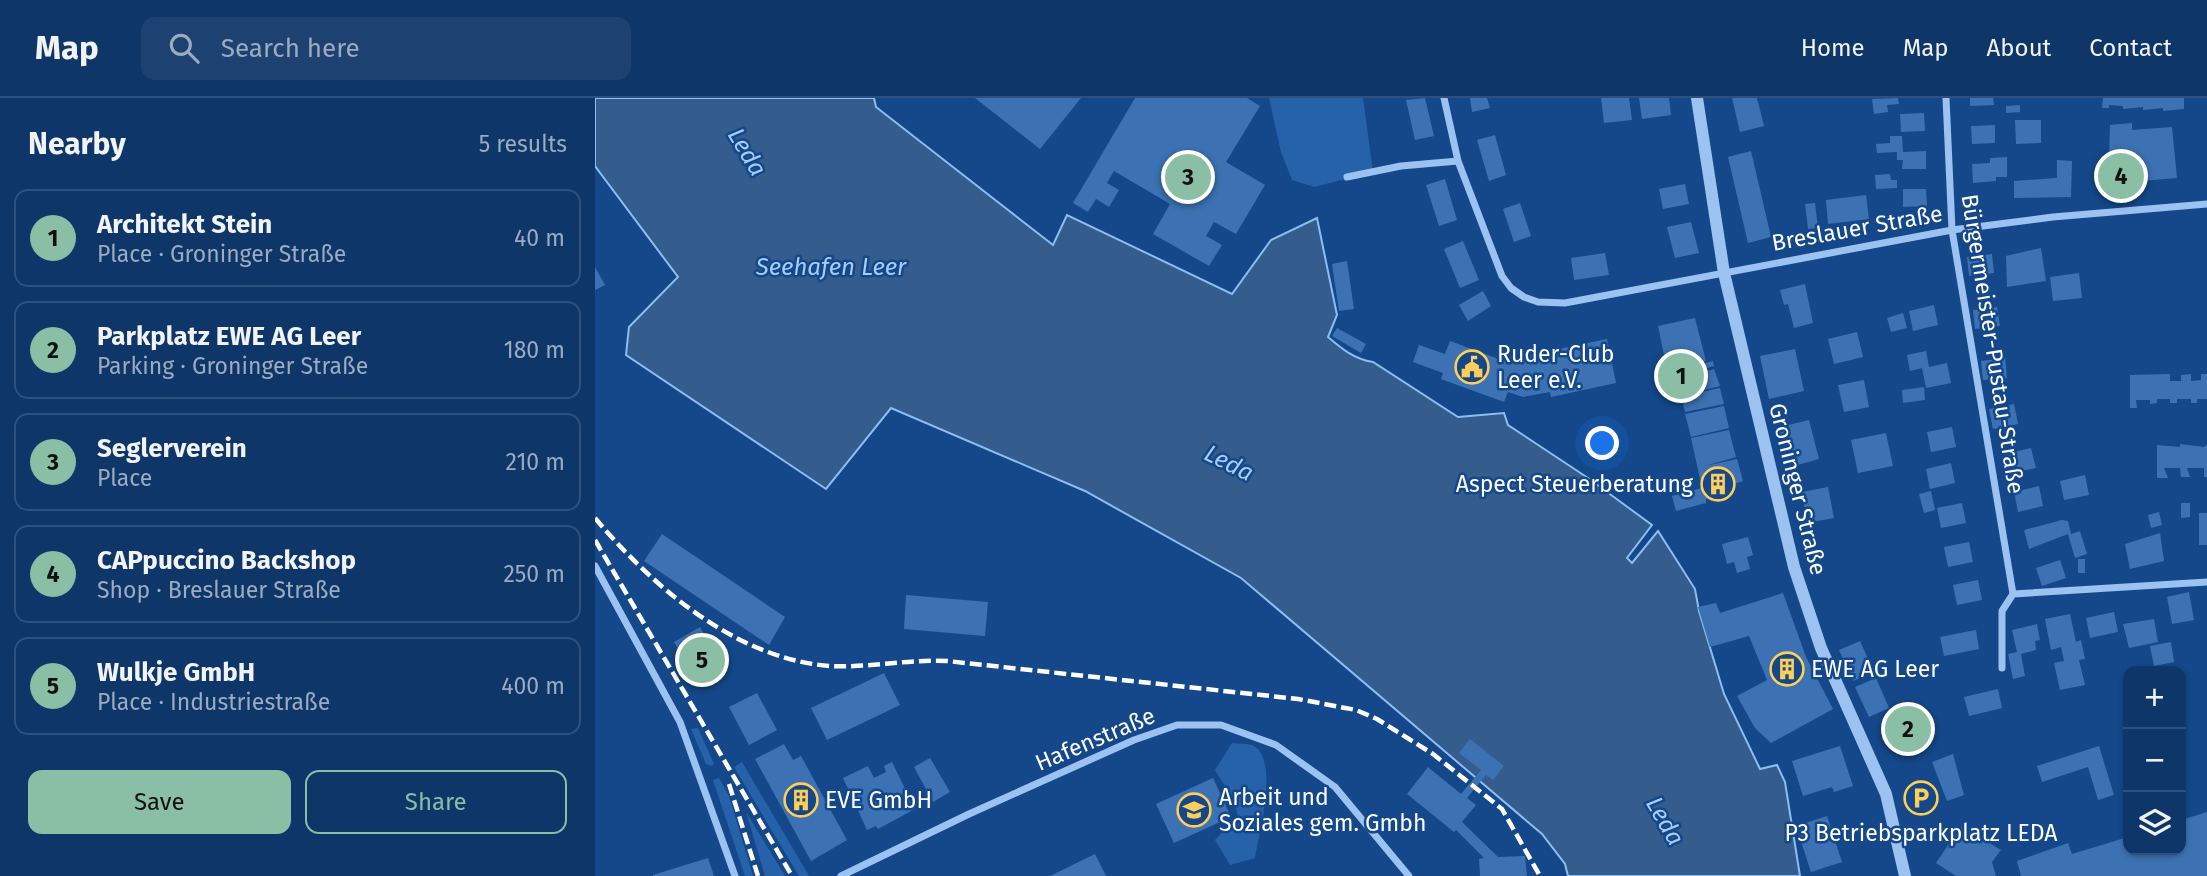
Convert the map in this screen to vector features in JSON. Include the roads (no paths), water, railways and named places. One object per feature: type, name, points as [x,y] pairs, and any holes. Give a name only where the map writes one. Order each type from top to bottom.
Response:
[{"type":"street","name":"Breslauer Straße","points":[[1444,98],[1458,161],[1502,276],[1511,288],[1538,303],[1565,303],[1952,230],[2053,217],[2207,204]]},
{"type":"street","name":"Groninger Straße","points":[[1697,98],[1724,273],[1794,567],[1821,648],[1886,794],[1905,876]]},
{"type":"street","name":"Bürgermeister-Pustau-Straße","points":[[1947,98],[1952,230],[2013,594],[2002,611],[2002,668]]},
{"type":"street","points":[[1346,177],[1401,166],[1458,161]]},
{"type":"street","points":[[595,566],[661,682],[680,722],[735,876]]},
{"type":"street","points":[[2013,594],[2207,582]]},
{"type":"street","name":"Hafenstraße","points":[[841,876],[969,814],[1134,740],[1177,725],[1221,725],[1276,745],[1335,787],[1409,876]]},
{"type":"water","name":"Seehafen Leer","points":[[595,98],[874,98],[876,107],[1053,245],[1067,215],[1232,294],[1271,240],[1317,218],[1337,315],[1328,337],[1349,353],[1373,362],[1458,417],[1504,413],[1508,425],[1652,525],[1627,558],[1632,563],[1658,531],[1695,589],[1724,694],[1760,769],[1777,765],[1785,782],[1800,876],[1568,876],[1565,864],[1542,834],[1241,578],[1085,491],[891,408],[826,489],[626,355],[629,327],[678,277],[595,166]]},
{"type":"railway","points":[[595,518],[643,569],[699,615],[762,650],[795,660],[830,666],[947,661],[1298,699],[1356,710],[1377,719],[1433,754],[1502,809],[1540,876]]},
{"type":"railway","points":[[595,540],[792,876]]},
{"type":"railway","points":[[729,784],[758,876]]},
{"type":"place","name":"CAPpuccino Backshop","points":[[2121,176]]},
{"type":"place","name":"Seglerverein","points":[[1188,177]]},
{"type":"place","name":"Ruder-Club Leer e.V.","points":[[1472,367]]},
{"type":"place","name":"Architekt Stein","points":[[1681,376]]},
{"type":"place","name":"Aspect Steuerberatung","points":[[1718,484]]},
{"type":"place","name":"Wulkje GmbH","points":[[702,660]]},
{"type":"place","name":"EWE AG Leer","points":[[1787,669]]},
{"type":"place","name":"Parkplatz EWE AG Leer","points":[[1908,729]]},
{"type":"place","name":"P3 Betriebsparkplatz LEDA","points":[[1921,798]]},
{"type":"place","name":"EVE GmbH","points":[[801,800]]},
{"type":"place","name":"Arbeit und Soziales gem. Gmbh","points":[[1194,810]]},
{"type":"water label","name":"Leda","points":[[747,152]]},
{"type":"water label","name":"Leda","points":[[1229,463]]},
{"type":"water label","name":"Leda","points":[[1665,821]]}]
